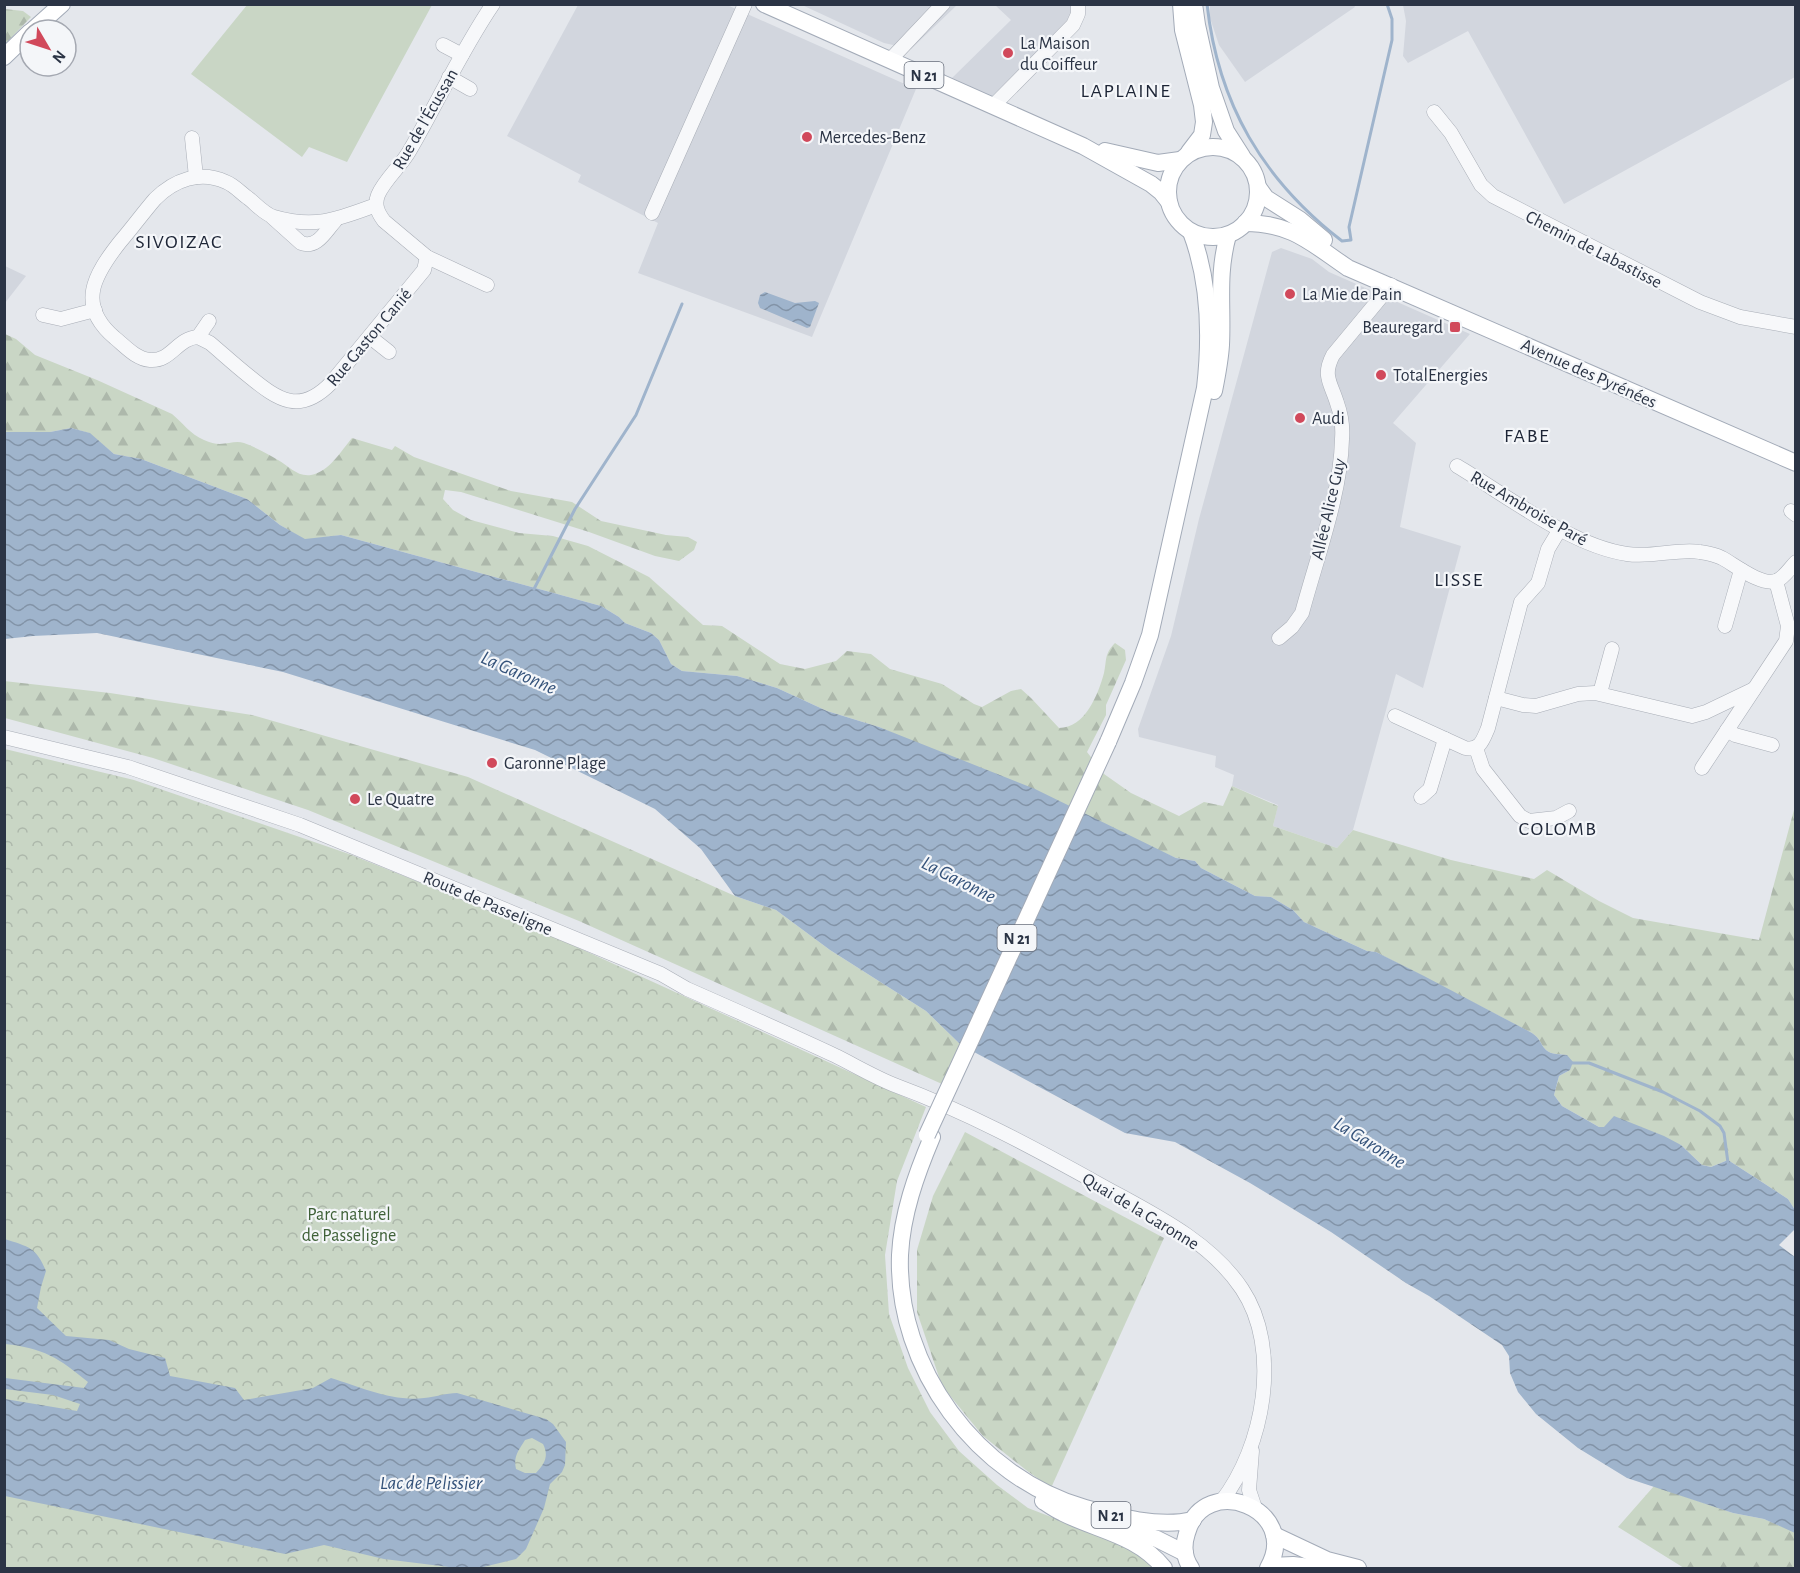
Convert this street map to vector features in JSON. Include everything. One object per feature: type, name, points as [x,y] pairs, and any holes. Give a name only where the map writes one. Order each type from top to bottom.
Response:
[{"type":"main road","points":[[46,18],[62,4]]},
{"type":"main road","name":"N 21","points":[[764,4],[1083,146],[1151,184],[1169,202]]},
{"type":"main road","points":[[1181,4],[1183,30],[1202,105],[1204,122],[1202,135],[1184,157],[1172,173],[1168,187],[1169,202],[1173,214],[1181,224],[1191,232],[1203,236],[1228,235],[1245,224],[1258,200],[1258,187],[1250,165],[1230,149],[1215,146],[1201,148],[1184,157]]},
{"type":"main road","points":[[1194,4],[1211,88],[1226,132],[1242,157]]},
{"type":"main road","points":[[4,57],[18,44]]},
{"type":"main road","name":"N 21","points":[[1083,146],[1158,163],[1184,157]]},
{"type":"main road","name":"Avenue des Pyrénées","points":[[1258,187],[1266,198],[1299,219],[1352,261],[1387,284]]},
{"type":"main road","name":"Avenue des Pyrénées","points":[[1245,224],[1264,223],[1286,229],[1308,240],[1348,268],[1796,463]]},
{"type":"main road","name":"N 21","points":[[1110,743],[1150,635],[1205,388],[1208,320],[1200,256],[1191,232]]},
{"type":"main road","name":"N 21","points":[[1188,1561],[1157,1539],[1066,1509],[1026,1491],[998,1472],[976,1452],[953,1425],[928,1388],[908,1342],[897,1292],[897,1240],[908,1182],[1140,679],[1155,634],[1199,443],[1214,393],[1221,344],[1222,258],[1228,235]]},
{"type":"main road","name":"N 21","points":[[930,1136],[905,1218],[901,1276],[906,1315],[916,1348],[935,1390],[970,1435],[1008,1469],[1034,1487],[1067,1503],[1108,1514],[1162,1523],[1177,1524],[1192,1520]]},
{"type":"main road","points":[[1026,1491],[1063,1514],[1112,1532],[1144,1548],[1164,1569]]},
{"type":"main road","points":[[1188,1561],[1187,1530],[1192,1520],[1210,1505],[1233,1501],[1254,1508],[1263,1515],[1274,1535],[1275,1546],[1269,1568],[1293,1565],[1319,1569]]},
{"type":"main road","points":[[1274,1535],[1327,1560],[1358,1569]]},
{"type":"street","name":"Rue de l'Écussan","points":[[376,205],[378,195],[410,151],[449,77],[493,4]]},
{"type":"street","points":[[652,213],[746,4]]},
{"type":"street","points":[[890,60],[944,4]]},
{"type":"street","points":[[993,106],[1073,25],[1078,14],[1078,4]]},
{"type":"street","points":[[443,45],[462,55]]},
{"type":"street","points":[[449,77],[470,89]]},
{"type":"street","name":"Chemin de Labastisse","points":[[1434,112],[1451,133],[1481,185],[1493,196],[1700,302],[1740,317],[1796,327]]},
{"type":"street","points":[[192,138],[196,177]]},
{"type":"street","points":[[209,321],[198,337],[184,340],[160,359],[143,359],[103,326],[95,310],[93,292],[96,277],[103,264],[164,190],[185,179],[196,177],[217,178],[228,182],[301,243],[307,245],[316,243],[334,221]]},
{"type":"street","points":[[270,216],[308,222],[334,221],[376,205],[378,214],[384,221],[427,257],[487,285]]},
{"type":"street","name":"Rue Gaston Canié","points":[[198,337],[210,343],[277,398],[299,402],[310,399],[322,393],[370,337],[424,270],[427,257]]},
{"type":"street","name":"Allée Alice Guy","points":[[1279,638],[1292,627],[1302,613],[1340,470],[1342,436],[1340,416],[1329,382],[1328,364],[1387,284]]},
{"type":"street","points":[[44,315],[61,319],[95,310]]},
{"type":"street","points":[[370,337],[389,352]]},
{"type":"street","name":"Rue Ambroise Paré","points":[[1457,466],[1560,529],[1587,542],[1612,551],[1653,556],[1698,551],[1721,558],[1768,582],[1776,581]]},
{"type":"street","points":[[1395,716],[1465,748],[1476,748],[1481,745],[1488,728],[1521,602],[1538,583],[1548,549],[1560,529]]},
{"type":"street","points":[[1702,768],[1781,650],[1788,634],[1776,581],[1796,562]]},
{"type":"street","points":[[1725,626],[1741,570]]},
{"type":"street","points":[[1600,693],[1612,649]]},
{"type":"street","points":[[1496,698],[1536,706],[1578,694],[1600,693],[1680,715],[1692,716],[1706,712],[1754,689]]},
{"type":"street","points":[[1727,730],[1735,735],[1772,745]]},
{"type":"street","name":"Route de Passeligne","points":[[4,737],[128,767],[300,825],[662,974],[687,989],[897,1086],[955,1109]]},
{"type":"street","points":[[1421,797],[1430,789],[1445,739]]},
{"type":"street","points":[[1476,748],[1483,770],[1520,816],[1529,820],[1556,818],[1569,811]]},
{"type":"street","name":"Quai de la Garonne","points":[[955,1109],[1145,1210],[1199,1245],[1232,1275],[1242,1289],[1256,1314],[1264,1351],[1265,1375],[1260,1412],[1253,1439],[1234,1484],[1221,1502]]},
{"type":"street","name":"Quai de la Garonne","points":[[1253,1439],[1249,1490],[1254,1508]]},
{"type":"shaded area","points":[[578,5],[727,5],[916,89],[812,337],[638,273],[658,223],[578,182],[581,175],[507,136]]},
{"type":"shaded area","points":[[802,5],[957,5],[911,49],[884,43]]},
{"type":"shaded area","points":[[995,5],[1083,5],[993,98],[952,78],[1011,20]]},
{"type":"shaded area","points":[[1210,5],[1354,5],[1355,7],[1245,82],[1219,45],[1210,18]]},
{"type":"shaded area","points":[[1403,5],[1795,5],[1795,77],[1564,204],[1468,31],[1408,63],[1403,56],[1406,21]]},
{"type":"shaded area","points":[[1281,248],[1312,259],[1329,272],[1470,334],[1393,423],[1416,443],[1400,527],[1461,546],[1423,688],[1396,674],[1353,830],[1337,848],[1273,826],[1278,805],[1232,786],[1234,775],[1215,767],[1216,756],[1139,737],[1138,729],[1171,636],[1199,519],[1272,252]]},
{"type":"shaded area","points":[[5,266],[26,276],[5,303]]},
{"type":"green space","points":[[247,5],[432,5],[347,162],[309,147],[302,157],[191,74]]},
{"type":"green space","points":[[5,9],[23,11],[31,17],[18,18],[18,30],[5,44]]},
{"type":"green space","points":[[5,334],[16,339],[35,355],[172,414],[199,438],[216,444],[244,443],[301,474],[311,475],[323,470],[352,438],[392,450],[395,446],[414,457],[511,491],[572,502],[601,521],[666,535],[688,537],[697,542],[694,550],[679,561],[655,556],[589,532],[461,492],[445,490],[443,499],[453,510],[471,520],[519,533],[553,536],[588,546],[649,577],[703,625],[722,626],[780,664],[805,669],[836,661],[847,651],[871,654],[890,669],[942,684],[982,707],[1011,691],[1021,689],[1059,728],[1068,727],[1076,722],[1089,709],[1104,673],[1107,654],[1115,643],[1125,650],[1126,660],[1106,705],[1106,715],[1087,752],[1104,774],[1131,793],[1179,816],[1204,802],[1223,806],[1232,786],[1278,806],[1273,826],[1337,848],[1353,830],[1451,860],[1534,879],[1547,870],[1633,918],[1759,940],[1795,806],[1795,1210],[1788,1199],[1728,1160],[1711,1167],[1702,1165],[1681,1145],[1599,1127],[1562,1106],[1554,1095],[1559,1076],[1570,1070],[1567,1055],[1548,1052],[1532,1033],[1376,952],[1367,951],[1304,922],[1293,910],[1271,897],[1255,896],[1201,868],[1195,861],[1176,858],[879,727],[827,711],[777,688],[737,676],[682,671],[671,664],[659,640],[651,633],[625,623],[601,606],[341,535],[305,540],[280,525],[247,499],[141,459],[114,454],[89,433],[71,428],[50,432],[5,432]]},
{"type":"green space","points":[[4,681],[110,693],[252,715],[468,777],[735,896],[776,910],[830,950],[926,1011],[961,1045],[942,1084],[579,921],[308,810],[153,758],[5,718]]},
{"type":"green space","name":"Parc naturel de Passeligne","points":[[5,749],[134,780],[349,854],[544,932],[926,1107],[897,1181],[885,1255],[889,1314],[908,1368],[930,1412],[959,1451],[997,1485],[1028,1508],[1134,1549],[1159,1568],[5,1568]]},
{"type":"green space","points":[[965,1132],[1164,1238],[1051,1488],[983,1436],[942,1386],[917,1312],[917,1250],[933,1196]]},
{"type":"green space","points":[[1654,1486],[1733,1513],[1764,1519],[1795,1532],[1795,1568],[1684,1568],[1618,1527]]},
{"type":"water","points":[[765,292],[795,303],[815,301],[819,303],[810,327],[807,328],[760,308],[758,303],[760,295]]},
{"type":"water","name":"La Garonne","points":[[71,428],[90,433],[114,454],[141,459],[247,499],[280,525],[305,539],[341,535],[601,606],[625,623],[651,633],[659,640],[671,664],[682,671],[737,676],[777,688],[827,711],[879,727],[1035,789],[1176,858],[1195,861],[1201,868],[1255,896],[1271,897],[1293,910],[1304,922],[1367,951],[1376,952],[1424,976],[1532,1033],[1548,1052],[1567,1055],[1573,1062],[1570,1070],[1559,1076],[1554,1095],[1562,1106],[1599,1127],[1604,1127],[1614,1116],[1664,1136],[1681,1145],[1702,1165],[1711,1167],[1728,1160],[1788,1199],[1795,1210],[1795,1229],[1779,1245],[1795,1257],[1795,1533],[1764,1519],[1733,1513],[1627,1478],[1578,1448],[1536,1414],[1518,1392],[1510,1373],[1509,1356],[1502,1345],[1331,1232],[1250,1183],[1175,1142],[1125,1133],[961,1045],[926,1011],[830,950],[776,910],[735,896],[701,849],[655,809],[535,750],[283,672],[97,633],[5,639],[4,432],[50,432]]},
{"type":"water","name":"Lac de Pelissier","points":[[5,1239],[26,1246],[39,1257],[46,1271],[37,1308],[66,1336],[109,1340],[129,1349],[165,1358],[170,1376],[235,1388],[244,1400],[313,1388],[331,1378],[400,1398],[424,1398],[457,1393],[546,1419],[553,1424],[566,1442],[565,1465],[562,1472],[550,1484],[544,1508],[526,1549],[516,1559],[479,1568],[457,1568],[384,1559],[324,1545],[285,1554],[5,1496],[5,1399],[77,1411],[80,1404],[53,1395],[5,1389],[5,1378],[84,1388],[88,1382],[68,1366],[40,1351],[5,1344]],"holes":[[[532,1438],[543,1444],[546,1452],[545,1459],[536,1473],[525,1473],[516,1469],[516,1457],[525,1440]]]},
{"type":"waterway","points":[[1207,4],[1222,75],[1249,137],[1267,166],[1289,192],[1342,241],[1351,240],[1349,227],[1392,40],[1392,19],[1387,4]]},
{"type":"waterway","points":[[534,589],[575,509],[636,415],[682,304]]},
{"type":"waterway","points":[[1570,1063],[1589,1063],[1663,1092],[1700,1111],[1720,1126],[1724,1133],[1728,1163]]},
{"type":"place","name":"La Maison du Coiffeur","points":[[1008,53]]},
{"type":"place","name":"Mercedes-Benz","points":[[807,137]]},
{"type":"place","name":"La Mie de Pain","points":[[1290,294]]},
{"type":"place","name":"Beauregard","points":[[1455,327]]},
{"type":"place","name":"TotalEnergies","points":[[1381,375]]},
{"type":"place","name":"Audi","points":[[1300,418]]},
{"type":"place","name":"Garonne Plage","points":[[492,763]]},
{"type":"place","name":"Le Quatre","points":[[355,799]]},
{"type":"district","name":"LAPLAINE","points":[[1126,90]]},
{"type":"district","name":"SIVOIZAC","points":[[179,241]]},
{"type":"district","name":"FABE","points":[[1527,435]]},
{"type":"district","name":"LISSE","points":[[1459,579]]},
{"type":"district","name":"COLOMB","points":[[1558,828]]}]
